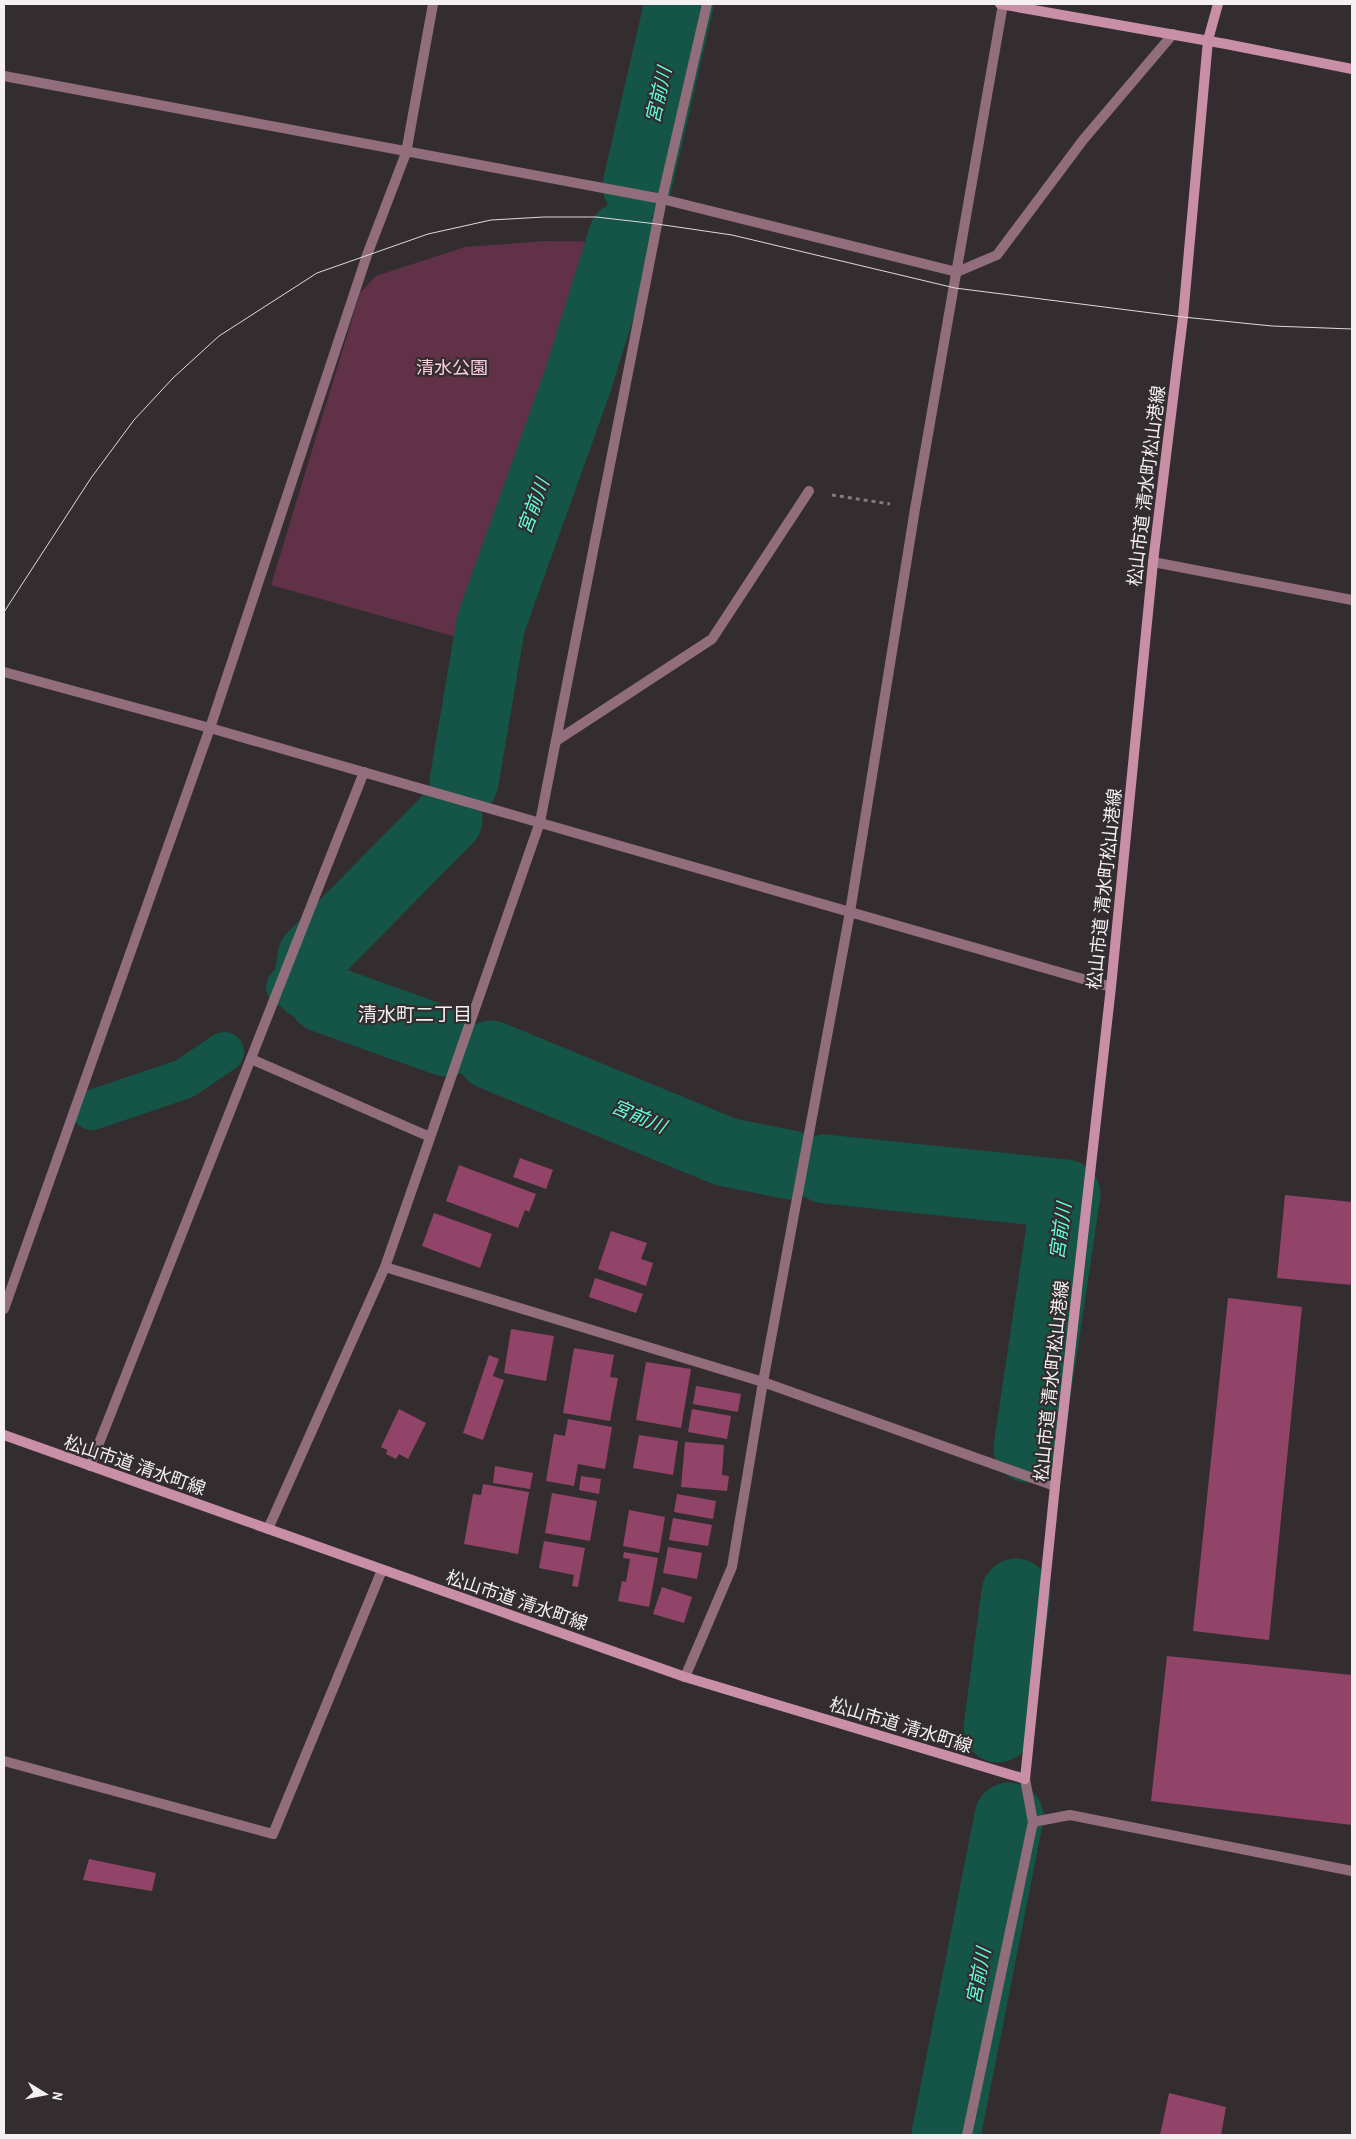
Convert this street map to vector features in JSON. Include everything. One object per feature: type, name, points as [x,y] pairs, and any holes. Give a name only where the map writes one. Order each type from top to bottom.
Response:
[{"type":"street","points":[[4,1309],[210,728],[367,255],[406,153],[432,4]]},
{"type":"street","points":[[268,1529],[385,1267],[540,822],[662,199],[707,4]]},
{"type":"street","points":[[686,1677],[732,1567],[763,1382],[850,912],[915,509],[958,272],[1002,4],[1208,40],[1352,69]]},
{"type":"street","name":"松山市道 清水町松山港線","points":[[1025,1778],[1055,1486],[1111,986],[1153,562],[1182,317],[1208,40],[1218,4]]},
{"type":"street","points":[[4,76],[406,153],[662,199],[958,272],[997,255],[1083,140],[1173,34]]},
{"type":"street","points":[[556,741],[712,639],[809,491]]},
{"type":"street","points":[[1153,562],[1352,600]]},
{"type":"street","points":[[4,672],[210,728],[1111,986]]},
{"type":"street","points":[[90,1466],[364,772]]},
{"type":"street","points":[[250,1059],[430,1137]]},
{"type":"street","points":[[385,1267],[763,1382],[1055,1486]]},
{"type":"street","name":"松山市道 清水町線","points":[[4,1435],[686,1677],[1025,1778]]},
{"type":"street","points":[[4,1761],[273,1834],[382,1570]]},
{"type":"street","points":[[967,2135],[1033,1822],[1025,1778]]},
{"type":"street","points":[[1033,1822],[1070,1815],[1352,1871]]},
{"type":"path","points":[[809,491],[915,509]]},
{"type":"green space","name":"清水公園","points":[[547,241],[608,242],[474,642],[271,585],[360,293],[376,276],[465,247]]},
{"type":"building","points":[[520,1158],[553,1170],[546,1189],[513,1177]]},
{"type":"building","points":[[459,1165],[536,1194],[529,1212],[525,1210],[518,1228],[446,1201]]},
{"type":"building","points":[[1285,1195],[1352,1202],[1352,1285],[1277,1278]]},
{"type":"building","points":[[434,1213],[492,1234],[480,1268],[422,1246]]},
{"type":"building","points":[[611,1231],[647,1243],[641,1259],[653,1263],[646,1286],[598,1269]]},
{"type":"building","points":[[595,1278],[643,1294],[636,1313],[589,1297]]},
{"type":"building","points":[[1228,1298],[1302,1307],[1269,1640],[1193,1631]]},
{"type":"building","points":[[511,1329],[554,1336],[546,1381],[504,1373]]},
{"type":"building","points":[[574,1348],[614,1355],[610,1377],[618,1378],[610,1421],[563,1413]]},
{"type":"building","points":[[489,1355],[499,1359],[493,1376],[504,1380],[483,1440],[463,1433]]},
{"type":"building","points":[[646,1362],[691,1369],[681,1428],[636,1420]]},
{"type":"building","points":[[696,1386],[741,1394],[738,1412],[693,1404]]},
{"type":"building","points":[[399,1409],[426,1423],[408,1459],[399,1454],[396,1459],[386,1454],[387,1450],[381,1447]]},
{"type":"building","points":[[692,1409],[731,1416],[727,1439],[688,1432]]},
{"type":"building","points":[[568,1419],[612,1427],[605,1469],[578,1464],[574,1486],[546,1481],[554,1434],[565,1436]]},
{"type":"building","points":[[639,1435],[678,1441],[673,1475],[633,1468]]},
{"type":"building","points":[[685,1442],[724,1445],[722,1475],[729,1476],[727,1491],[681,1487]]},
{"type":"building","points":[[495,1466],[533,1473],[530,1489],[493,1483]]},
{"type":"building","points":[[581,1476],[601,1479],[599,1494],[579,1490]]},
{"type":"building","points":[[483,1484],[529,1492],[518,1554],[464,1544],[473,1494],[481,1495]]},
{"type":"building","points":[[552,1493],[597,1501],[590,1541],[545,1533]]},
{"type":"building","points":[[677,1494],[716,1501],[713,1519],[674,1512]]},
{"type":"building","points":[[629,1510],[665,1517],[659,1553],[623,1546]]},
{"type":"building","points":[[673,1518],[712,1525],[708,1546],[669,1540]]},
{"type":"building","points":[[544,1541],[585,1548],[578,1587],[572,1586],[574,1575],[539,1568]]},
{"type":"building","points":[[668,1547],[702,1553],[697,1579],[663,1573]]},
{"type":"building","points":[[624,1552],[658,1558],[649,1607],[618,1601],[622,1581],[626,1582],[630,1559],[623,1558]]},
{"type":"building","points":[[662,1587],[692,1597],[684,1623],[653,1614]]},
{"type":"building","points":[[1167,1656],[1352,1675],[1352,1825],[1151,1801]]},
{"type":"building","points":[[89,1859],[156,1873],[152,1891],[83,1880]]},
{"type":"building","points":[[1169,2093],[1226,2107],[1221,2135],[1160,2135]]},
{"type":"waterway","name":"宮前川","points":[[637,186],[679,4]]},
{"type":"waterway","name":"宮前川","points":[[464,782],[491,623],[577,383],[623,236]]},
{"type":"waterway","name":"宮前川","points":[[308,985],[312,957],[448,819]]},
{"type":"waterway","points":[[286,987],[312,957]]},
{"type":"waterway","name":"宮前川","points":[[323,998],[446,1042]]},
{"type":"waterway","points":[[92,1110],[184,1079],[224,1052]]},
{"type":"waterway","name":"宮前川","points":[[491,1055],[726,1152],[791,1165]]},
{"type":"waterway","name":"宮前川","points":[[825,1169],[1066,1194],[1028,1448]]},
{"type":"waterway","name":"宮前川","points":[[998,1728],[1016,1593]]},
{"type":"waterway","name":"宮前川","points":[[946,2135],[1009,1817]]},
{"type":"tram line","points":[[4,612],[91,478],[134,420],[173,378],[219,336],[317,273],[428,234],[491,220],[596,217],[657,224],[732,235],[955,288],[1183,317],[1272,326],[1352,329]]},
{"type":"district","name":"清水町二丁目","points":[[415,1014]]}]
